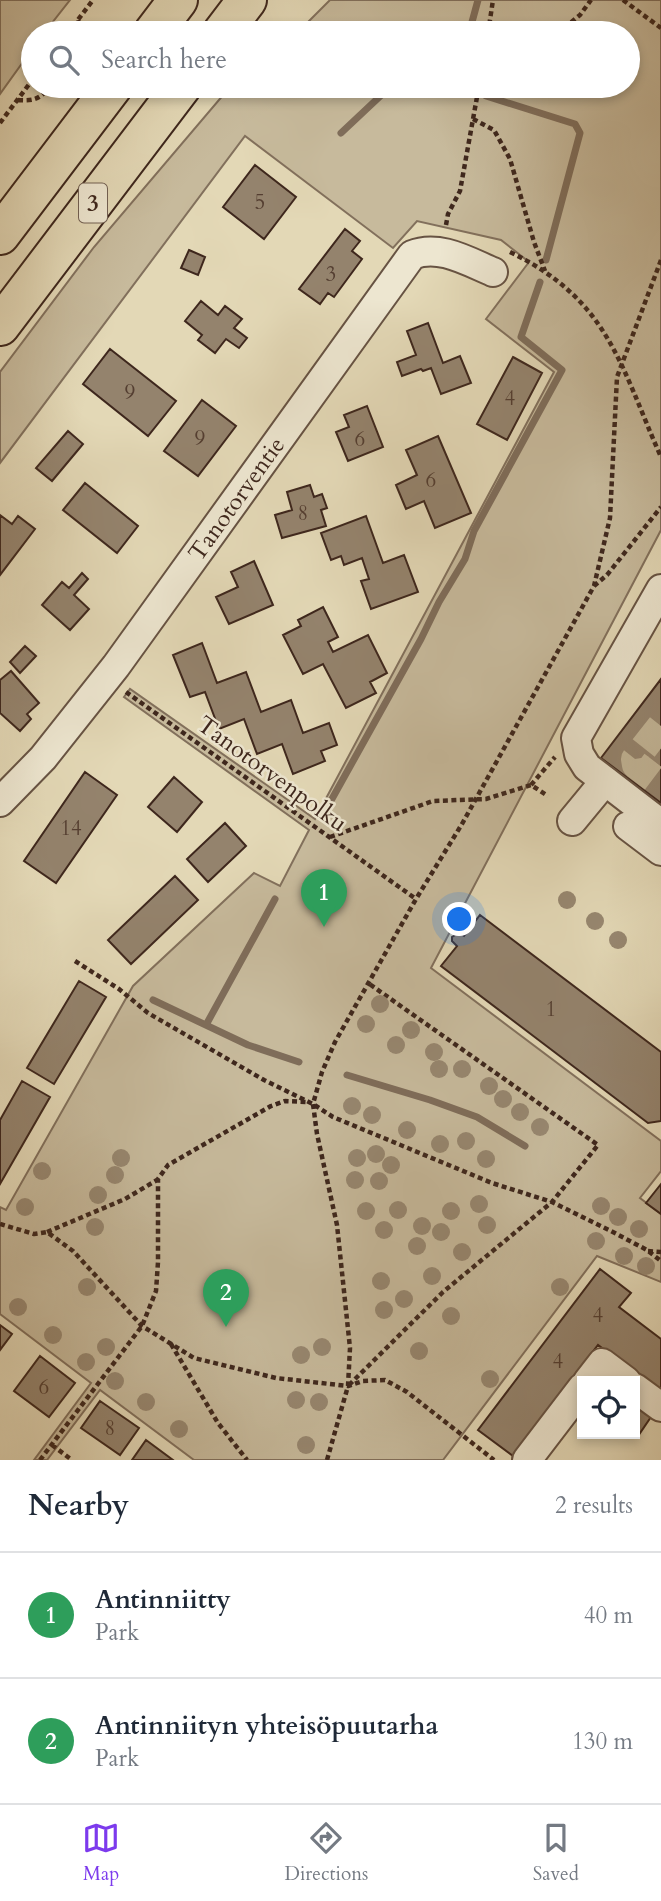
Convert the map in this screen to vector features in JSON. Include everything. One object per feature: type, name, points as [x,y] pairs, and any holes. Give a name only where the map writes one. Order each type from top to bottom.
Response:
[{"type":"highway","points":[[162,21],[178,0]]},
{"type":"highway","points":[[231,21],[247,0]]},
{"type":"highway","name":"3","points":[[0,235],[104,98]]},
{"type":"highway","name":"3","points":[[0,326],[173,98]]},
{"type":"street","name":"Tanotorventie","points":[[0,802],[43,758],[105,680],[412,255],[423,250],[436,250],[501,261]]},
{"type":"street","points":[[661,589],[567,756],[587,767],[661,824]]},
{"type":"street","points":[[572,821],[605,781]]},
{"type":"street","points":[[628,826],[661,851]]},
{"type":"street","points":[[592,1376],[602,1363],[619,1376]]},
{"type":"street","points":[[640,1392],[661,1407]]},
{"type":"street","points":[[527,1460],[577,1395]]},
{"type":"path","points":[[78,20],[93,0]]},
{"type":"path","points":[[490,21],[493,0]]},
{"type":"path","points":[[573,21],[591,0]]},
{"type":"path","points":[[623,0],[661,28]]},
{"type":"path","points":[[0,123],[21,96]]},
{"type":"path","points":[[18,100],[31,101],[40,98]]},
{"type":"path","points":[[451,230],[446,225],[448,214],[460,191],[477,98]]},
{"type":"path","points":[[473,119],[494,130],[510,159],[545,272]]},
{"type":"path","points":[[327,1460],[348,1386],[350,1349],[337,1225],[313,1104],[322,1072],[335,1042],[594,586],[610,518],[617,377],[661,260]]},
{"type":"path","points":[[501,261],[533,263],[583,303],[600,323],[622,360],[661,457]]},
{"type":"path","points":[[594,586],[607,575],[661,508]]},
{"type":"path","name":"Tanotorvenpolku","points":[[105,680],[174,725],[416,899]]},
{"type":"path","points":[[329,837],[433,801],[486,799],[531,785],[567,756]]},
{"type":"path","points":[[531,785],[548,796]]},
{"type":"path","points":[[75,961],[119,989],[148,1013],[264,1080],[333,1116],[492,1183],[552,1202],[647,1250],[661,1261]]},
{"type":"path","points":[[348,1386],[443,1292],[552,1202],[598,1145],[368,983]]},
{"type":"path","points":[[0,1224],[34,1234],[47,1232],[125,1199],[158,1179],[169,1165],[271,1106],[285,1101],[313,1104]]},
{"type":"path","points":[[40,1460],[142,1326],[156,1291],[158,1179]]},
{"type":"path","points":[[47,1232],[73,1251],[142,1326],[194,1357],[264,1375],[348,1386],[363,1381],[384,1380],[408,1392],[494,1460]]},
{"type":"path","points":[[647,1250],[661,1252]]},
{"type":"path","points":[[170,1343],[218,1423],[247,1460]]},
{"type":"path","points":[[52,1445],[72,1460]]},
{"type":"shaded area","points":[[0,0],[70,0],[53,21],[21,21],[21,65],[0,94]]},
{"type":"shaded area","points":[[330,0],[661,0],[661,530],[431,968],[661,1141],[661,1171],[640,1198],[661,1214],[661,1282],[597,1256],[443,1460],[194,1460],[100,1390],[47,1460],[34,1460],[91,1383],[0,1314],[0,1207],[6,1210],[133,986],[254,873],[280,886],[309,830],[124,697],[130,689],[315,819],[554,372],[486,319],[529,262],[501,240],[417,221],[393,248],[245,136],[0,463],[0,372],[94,247],[221,98],[640,98],[640,21],[309,21]]},
{"type":"building","points":[[255,165],[296,197],[264,239],[223,207]]},
{"type":"building","points":[[345,229],[360,241],[352,251],[362,259],[334,297],[328,293],[320,304],[299,289]]},
{"type":"building","points":[[189,250],[205,257],[198,275],[181,268]]},
{"type":"building","points":[[201,301],[218,315],[225,306],[242,319],[234,328],[247,338],[239,348],[226,339],[215,353],[198,340],[202,335],[185,321]]},
{"type":"building","points":[[428,323],[443,363],[460,356],[471,383],[441,394],[431,368],[402,376],[397,362],[416,355],[407,331]]},
{"type":"building","points":[[110,349],[176,401],[148,436],[83,384]]},
{"type":"building","points":[[513,357],[542,373],[507,440],[477,424]]},
{"type":"building","points":[[202,400],[236,426],[198,476],[164,451]]},
{"type":"building","points":[[367,406],[383,447],[348,461],[336,432],[349,427],[344,415]]},
{"type":"building","points":[[68,431],[83,444],[52,481],[36,468]]},
{"type":"building","points":[[438,436],[471,513],[435,528],[424,501],[406,509],[396,485],[417,475],[406,450]]},
{"type":"building","points":[[85,483],[138,526],[117,553],[63,510]]},
{"type":"building","points":[[310,485],[314,497],[322,494],[327,508],[321,510],[326,526],[282,538],[275,515],[292,510],[287,492]]},
{"type":"building","points":[[0,515],[12,524],[18,516],[35,529],[0,575]]},
{"type":"building","points":[[366,516],[383,563],[404,555],[418,592],[371,609],[361,581],[369,579],[362,558],[344,565],[341,556],[331,560],[321,533]]},
{"type":"building","points":[[254,561],[273,605],[229,624],[216,597],[238,587],[231,572]]},
{"type":"building","points":[[82,573],[88,579],[74,595],[89,609],[70,630],[42,605],[62,582],[69,588]]},
{"type":"building","points":[[323,607],[338,637],[328,642],[333,652],[368,635],[387,673],[370,682],[376,693],[346,708],[323,664],[303,674],[283,635],[301,626],[298,620]]},
{"type":"building","points":[[202,643],[217,683],[246,672],[261,712],[291,700],[303,733],[329,723],[337,745],[321,751],[325,761],[293,774],[282,744],[257,754],[244,719],[219,729],[205,692],[190,697],[173,655]]},
{"type":"building","points":[[25,646],[36,656],[20,673],[10,662]]},
{"type":"building","points":[[11,671],[39,703],[27,714],[31,719],[20,731],[0,713],[0,680]]},
{"type":"building","points":[[661,679],[661,803],[601,758]]},
{"type":"building","points":[[85,772],[117,795],[56,883],[24,861]]},
{"type":"building","points":[[174,777],[202,802],[177,832],[148,807]]},
{"type":"building","points":[[225,823],[246,846],[208,882],[187,859]]},
{"type":"building","points":[[175,876],[198,900],[131,964],[108,940]]},
{"type":"building","points":[[480,915],[661,1052],[661,1121],[648,1123],[441,966],[457,946],[452,937],[459,933],[464,936]]},
{"type":"building","points":[[79,981],[106,997],[54,1084],[27,1068]]},
{"type":"building","points":[[22,1081],[50,1097],[0,1184],[0,1120]]},
{"type":"building","points":[[661,1184],[661,1214],[646,1203]]},
{"type":"building","points":[[600,1269],[631,1293],[619,1307],[661,1339],[661,1393],[598,1345],[513,1456],[478,1430]]},
{"type":"building","points":[[0,1325],[12,1334],[0,1350]]},
{"type":"building","points":[[40,1356],[75,1383],[49,1417],[14,1391]]},
{"type":"building","points":[[100,1401],[139,1428],[120,1455],[81,1428]]},
{"type":"building","points":[[640,1403],[655,1411],[640,1433]]},
{"type":"building","points":[[146,1440],[173,1460],[132,1460]]},
{"type":"waterway","points":[[472,21],[478,0]]},
{"type":"waterway","points":[[341,133],[378,98]]},
{"type":"waterway","points":[[492,98],[575,124],[580,133],[546,260]]},
{"type":"waterway","points":[[323,815],[465,559],[474,531],[562,370],[521,337],[540,282]]},
{"type":"waterway","points":[[206,1025],[275,899]]},
{"type":"waterway","points":[[153,1000],[248,1045],[299,1062]]},
{"type":"waterway","points":[[347,1075],[477,1117],[525,1146]]},
{"type":"tunnel","points":[[661,726],[635,759],[636,765],[661,784]]},
{"type":"place","name":"Antinniitty","points":[[324,927]]},
{"type":"place","name":"Antinniityn yhteisöpuutarha","points":[[226,1327]]}]
